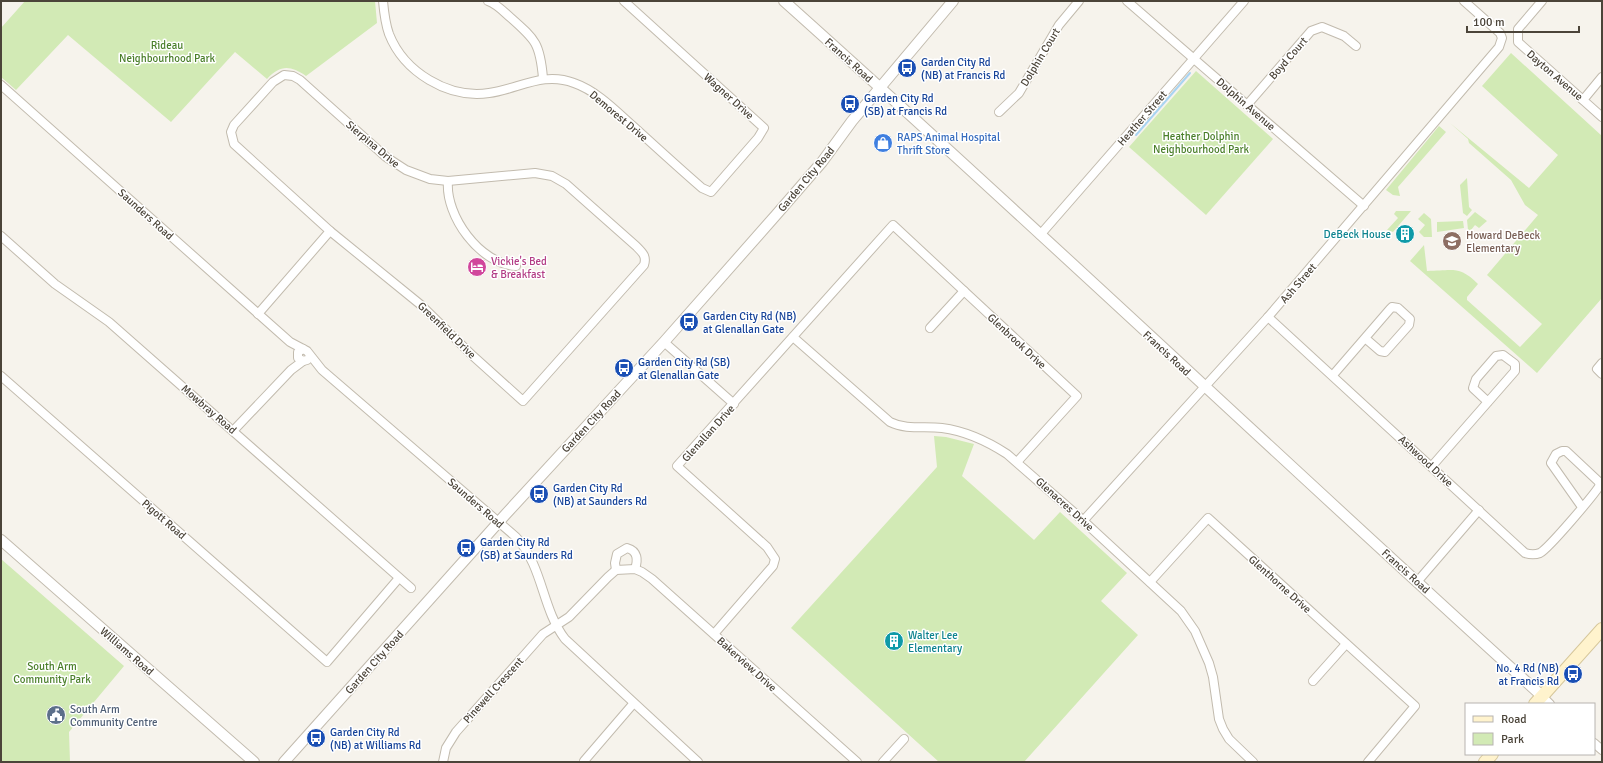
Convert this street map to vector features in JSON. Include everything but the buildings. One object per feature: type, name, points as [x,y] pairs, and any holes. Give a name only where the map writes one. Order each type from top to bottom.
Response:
[{"type":"main road","points":[[1542,701],[1602,629]]},
{"type":"street","name":"Demorest Drive","points":[[383,1],[385,19],[394,44],[412,67],[436,84],[461,92],[487,94],[504,91],[529,81],[543,78],[573,82],[594,93],[702,188]]},
{"type":"street","points":[[488,1],[498,7],[534,39],[541,58],[543,78]]},
{"type":"street","name":"Wagner Drive","points":[[624,1],[764,128],[758,138],[712,192],[702,188]]},
{"type":"street","name":"Francis Road","points":[[784,1],[881,88],[1417,582],[1542,701]]},
{"type":"street","name":"Garden City Road","points":[[284,762],[664,342],[822,162],[852,121],[953,1]]},
{"type":"street","name":"Dolphin Court","points":[[999,112],[1019,93],[1059,25],[1079,1]]},
{"type":"street","name":"Dolphin Avenue","points":[[1127,1],[1364,206]]},
{"type":"street","name":"Heather Street","points":[[1040,235],[1244,1]]},
{"type":"street","name":"Ash Street","points":[[1083,521],[1206,388],[1500,47],[1502,38],[1496,29],[1464,1]]},
{"type":"street","name":"Dayton Avenue","points":[[1542,1],[1518,29],[1517,38],[1521,46],[1602,117]]},
{"type":"street","name":"Boyd Court","points":[[1247,105],[1311,31],[1322,27],[1344,36],[1356,46]]},
{"type":"street","name":"Sierpina Drive","points":[[231,136],[234,125],[273,82],[281,76],[289,74],[300,80],[396,164],[422,176],[448,181],[535,173],[552,176],[566,184],[642,251],[646,260]]},
{"type":"street","points":[[1582,100],[1602,77]]},
{"type":"street","name":"Saunders Road","points":[[1,85],[290,342],[302,356],[322,370],[520,542],[532,559],[555,625],[571,646],[698,762]]},
{"type":"street","name":"Greenfield Drive","points":[[231,136],[238,148],[330,231],[414,298],[473,356],[523,401],[639,271],[646,260]]},
{"type":"street","points":[[448,181],[448,194],[452,211],[462,230],[494,259],[506,265],[516,266]]},
{"type":"street","name":"Glenbrook Drive","points":[[893,225],[1077,396],[1018,461]]},
{"type":"street","name":"Glenallan Drive","points":[[714,634],[772,568],[775,561],[773,554],[767,547],[677,466],[893,225]]},
{"type":"street","points":[[258,314],[330,231]]},
{"type":"street","name":"Mowbray Road","points":[[1,236],[55,284],[109,322],[411,588]]},
{"type":"street","points":[[930,328],[964,291]]},
{"type":"street","points":[[1333,375],[1365,338],[1394,306],[1410,320],[1409,325],[1385,352],[1380,351],[1365,338]]},
{"type":"street","name":"Ashwood Drive","points":[[1268,317],[1333,375],[1525,553],[1534,555],[1545,549],[1599,488],[1600,483],[1569,455],[1562,451],[1556,454],[1551,463],[1582,507]]},
{"type":"street","name":"Glenacres Drive","points":[[793,337],[890,422],[902,426],[944,428],[967,434],[988,442],[1018,461],[1150,582],[1180,612],[1195,631],[1205,652],[1213,677],[1219,719],[1223,729],[1229,739],[1253,762]]},
{"type":"street","points":[[664,342],[734,404]]},
{"type":"street","points":[[1432,466],[1488,402],[1515,369],[1514,364],[1501,354],[1496,356],[1476,379],[1473,385],[1476,392],[1488,402]]},
{"type":"street","points":[[233,431],[291,370],[302,356]]},
{"type":"street","points":[[1602,363],[1597,369],[1602,374]]},
{"type":"street","name":"Pigott Road","points":[[1,376],[327,662],[399,578]]},
{"type":"street","points":[[1417,582],[1479,510]]},
{"type":"street","name":"Glenthorne Drive","points":[[1150,582],[1208,518],[1415,706],[1368,762]]},
{"type":"street","name":"Williams Road","points":[[1,540],[254,762]]},
{"type":"street","points":[[555,625],[569,617],[604,580],[616,570],[616,554],[627,548],[634,551],[636,555],[635,570]]},
{"type":"street","name":"Bakerview Drive","points":[[616,570],[635,570],[642,572],[652,579],[857,762]]},
{"type":"street","name":"Pinewell Crescent","points":[[443,762],[446,748],[456,732],[543,634],[555,625]]},
{"type":"street","points":[[1313,681],[1346,644]]},
{"type":"street","points":[[584,761],[633,704]]},
{"type":"street","points":[[883,762],[904,739]]},
{"type":"green space","name":"Rideau Neighbourhood Park","points":[[25,1],[375,1],[377,23],[306,76],[290,68],[285,68],[276,71],[267,79],[235,52],[171,122],[68,35],[16,90],[1,77],[1,28]]},
{"type":"green space","points":[[1511,53],[1602,136],[1602,298],[1537,373],[1410,261],[1424,245],[1427,271],[1455,270],[1466,274],[1478,284],[1467,297],[1467,300],[1520,347],[1542,324],[1487,275],[1538,215],[1525,205],[1511,180],[1469,143],[1468,139],[1450,123],[1529,188],[1558,155],[1482,86]]},
{"type":"green space","name":"Heather Dolphin Neighbourhood Park","points":[[1196,71],[1273,139],[1206,215],[1129,147]]},
{"type":"green space","points":[[1439,126],[1446,132],[1398,187],[1400,196],[1393,195],[1386,190]]},
{"type":"green space","points":[[1467,178],[1469,207],[1472,210],[1467,216],[1463,213],[1460,185]]},
{"type":"green space","points":[[1396,211],[1411,211],[1393,232],[1387,230],[1398,218],[1394,214]]},
{"type":"green space","points":[[1475,212],[1487,221],[1479,228],[1475,225],[1471,230],[1468,230],[1467,220]]},
{"type":"green space","points":[[1424,213],[1431,219],[1432,237],[1424,237],[1419,232],[1425,225],[1418,219]]},
{"type":"green space","points":[[1463,221],[1464,228],[1437,232],[1437,222]]},
{"type":"green space","points":[[934,436],[946,437],[974,444],[962,476],[1034,540],[1060,512],[1127,573],[1101,601],[1138,635],[1024,762],[939,762],[791,628],[937,467]]},
{"type":"green space","name":"South Arm Community Park","points":[[1,559],[124,666],[69,732],[70,762],[1,762]]},
{"type":"waterway","points":[[1136,135],[1190,73]]},
{"type":"place","name":"Garden City Rd (NB) at Francis Rd","points":[[907,68]]},
{"type":"place","name":"Garden City Rd (SB) at Francis Rd","points":[[850,104]]},
{"type":"place","name":"RAPS Animal Hospital Thrift Store","points":[[883,143]]},
{"type":"place","name":"DeBeck House","points":[[1405,234]]},
{"type":"place","name":"Howard DeBeck Elementary","points":[[1452,241]]},
{"type":"place","name":"Vickie's Bed & Breakfast","points":[[477,267]]},
{"type":"place","name":"Garden City Rd (NB) at Glenallan Gate","points":[[689,322]]},
{"type":"place","name":"Garden City Rd (SB) at Glenallan Gate","points":[[624,368]]},
{"type":"place","name":"Garden City Rd (NB) at Saunders Rd","points":[[539,494]]},
{"type":"place","name":"Garden City Rd (SB) at Saunders Rd","points":[[466,548]]},
{"type":"place","name":"Walter Lee Elementary","points":[[894,641]]},
{"type":"place","name":"No. 4 Rd (NB) at Francis Rd","points":[[1573,674]]},
{"type":"place","name":"South Arm Community Centre","points":[[56,715]]},
{"type":"place","name":"Garden City Rd (NB) at Williams Rd","points":[[316,738]]}]
